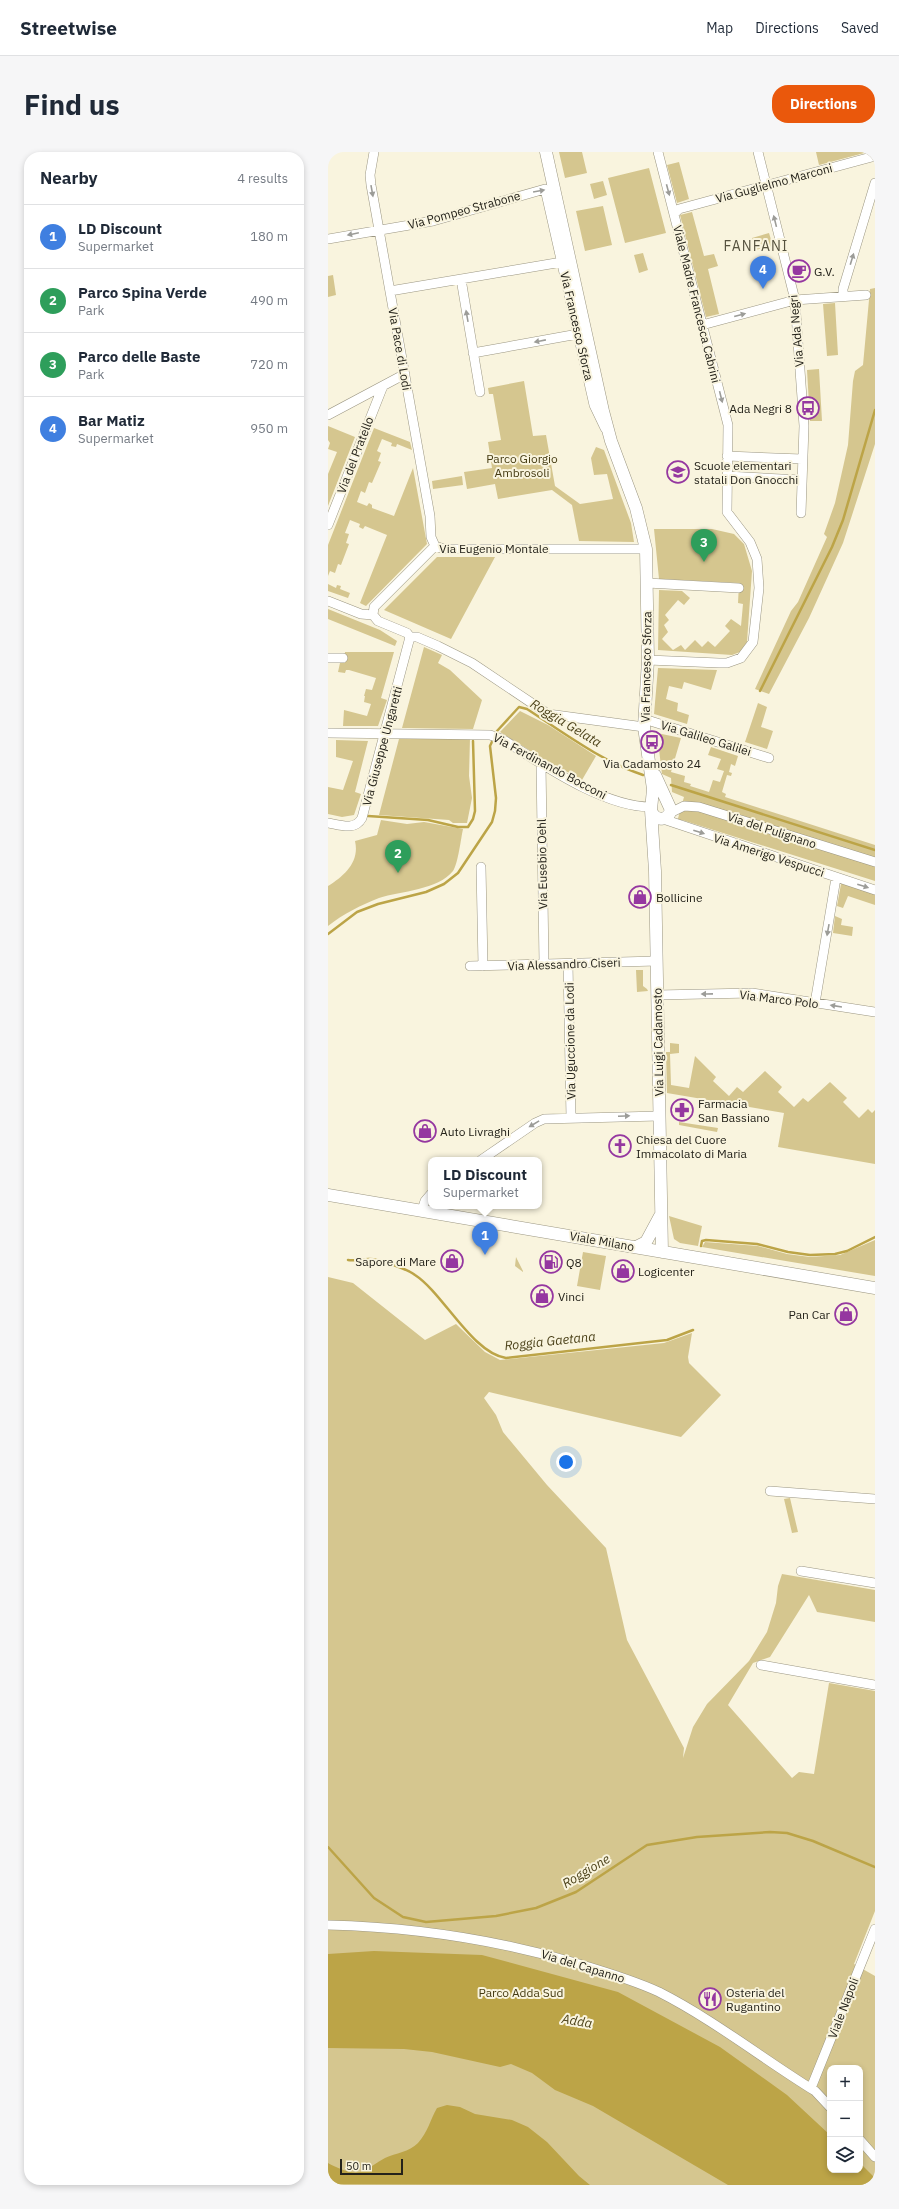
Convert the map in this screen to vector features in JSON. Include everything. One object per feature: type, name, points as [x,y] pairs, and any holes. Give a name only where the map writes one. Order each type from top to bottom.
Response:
[{"type":"street","name":"Via Pace di Lodi","points":[[374,152],[370,180],[430,516],[431,537],[435,546]]},
{"type":"street","name":"Via Francesco Sforza","points":[[546,152],[562,262],[596,411],[611,441],[636,508],[646,549],[648,660],[644,723],[653,789],[652,808]]},
{"type":"street","name":"Viale Madre Francesca Cabrini","points":[[648,660],[727,663],[741,658],[753,642],[758,588],[757,560],[750,542],[727,512],[728,425],[675,213],[658,152]]},
{"type":"street","name":"Via Ada Negri","points":[[758,152],[796,300],[804,426],[801,513]]},
{"type":"street","name":"Via Guglielmo Marconi","points":[[675,213],[679,208],[875,156]]},
{"type":"street","points":[[843,296],[843,289],[875,182]]},
{"type":"street","name":"Via Pompeo Strabone","points":[[328,239],[433,221],[543,189],[547,192],[556,214]]},
{"type":"street","name":"Via Francesco Sforza","points":[[556,214],[611,441]]},
{"type":"street","points":[[390,291],[562,262]]},
{"type":"street","points":[[461,279],[480,392]]},
{"type":"street","points":[[702,325],[796,300],[866,295]]},
{"type":"street","points":[[473,353],[578,334]]},
{"type":"street","points":[[328,415],[404,374]]},
{"type":"street","name":"Via del Pratello","points":[[328,525],[383,386]]},
{"type":"street","points":[[727,456],[802,459]]},
{"type":"street","points":[[727,476],[801,480]]},
{"type":"street","name":"Via Eugenio Montale","points":[[373,615],[374,607],[435,546],[444,549],[646,549]]},
{"type":"street","points":[[647,583],[739,588]]},
{"type":"street","points":[[328,601],[361,614],[373,615]]},
{"type":"street","name":"Via Galileo Galilei","points":[[373,615],[378,621],[407,633],[410,637],[417,637],[444,649],[481,669],[548,714],[644,723],[769,758]]},
{"type":"street","name":"Via Giuseppe Ungaretti","points":[[328,823],[350,826],[360,822],[410,637]]},
{"type":"street","points":[[328,658],[343,658]]},
{"type":"street","name":"Via Ferdinando Bocconi","points":[[328,733],[494,736],[541,764],[585,787],[624,804],[636,807],[652,808]]},
{"type":"street","name":"Via Francesco Sforza","points":[[648,751],[660,787],[668,801]]},
{"type":"street","name":"Via Eusebio Oehl","points":[[541,764],[544,964]]},
{"type":"street","points":[[661,798],[668,801],[671,806],[667,816],[656,818],[652,808],[661,798]]},
{"type":"street","name":"Via del Pulignano","points":[[667,816],[680,807],[694,805],[875,862]]},
{"type":"street","name":"Via Luigi Cadamosto","points":[[652,808],[658,995],[662,1252]]},
{"type":"street","name":"Via Luigi Cadamosto","points":[[655,871],[659,831],[667,816]]},
{"type":"street","name":"Via Amerigo Vespucci","points":[[667,816],[836,878],[875,890]]},
{"type":"street","points":[[481,867],[483,966]]},
{"type":"street","points":[[815,1002],[836,878]]},
{"type":"street","name":"Via Alessandro Ciseri","points":[[470,966],[657,961]]},
{"type":"street","name":"Via Uguccione da Lodi","points":[[568,964],[571,1118]]},
{"type":"street","name":"Via Marco Polo","points":[[658,995],[752,993],[875,1012]]},
{"type":"street","points":[[485,1157],[540,1120],[588,1117],[659,1116]]},
{"type":"street","name":"Viale Milano","points":[[328,1195],[875,1288]]},
{"type":"street","points":[[422,1210],[428,1198]]},
{"type":"street","name":"Via Luigi Cadamosto","points":[[636,1247],[646,1242],[661,1212]]},
{"type":"street","points":[[770,1492],[875,1499]]},
{"type":"street","points":[[800,1571],[875,1583]]},
{"type":"street","points":[[761,1665],[875,1685]]},
{"type":"street","name":"Via del Capanno","points":[[328,1925],[358,1926],[472,1938],[545,1954],[616,1975],[658,1992],[690,2008],[811,2088],[827,2104]]},
{"type":"street","name":"Viale Napoli","points":[[811,2088],[875,1929]]},
{"type":"street","points":[[863,2143],[875,2157]]},
{"type":"green space","points":[[559,152],[582,152],[587,173],[565,178]]},
{"type":"green space","points":[[816,152],[868,152],[819,165]]},
{"type":"green space","points":[[679,162],[689,199],[677,203],[667,165]]},
{"type":"green space","points":[[649,168],[666,233],[625,243],[608,178]]},
{"type":"green space","points":[[603,181],[607,195],[594,199],[590,184]]},
{"type":"green space","points":[[603,206],[612,245],[585,251],[576,211]]},
{"type":"green space","points":[[692,212],[704,256],[714,254],[718,266],[708,269],[719,314],[706,317],[680,215]]},
{"type":"green space","points":[[769,233],[773,246],[755,250],[752,238]]},
{"type":"green space","points":[[643,253],[648,270],[639,273],[634,255]]},
{"type":"green space","points":[[333,275],[336,295],[328,297],[328,276]]},
{"type":"green space","points":[[875,288],[875,444],[843,543],[809,618],[769,694],[755,689],[791,611],[798,602],[827,537],[824,534],[835,503],[848,445],[855,371],[863,365],[870,289]]},
{"type":"green space","points":[[835,303],[838,355],[827,356],[823,304]]},
{"type":"green space","points":[[819,369],[822,421],[810,421],[807,370]]},
{"type":"green space","name":"Parco Giorgio Ambrosoli","points":[[524,381],[533,436],[546,435],[555,486],[580,504],[613,499],[607,474],[594,475],[591,458],[596,447],[604,450],[631,523],[634,542],[579,541],[572,505],[552,490],[498,499],[495,484],[467,489],[464,472],[492,468],[488,442],[501,440],[493,394],[489,394],[488,388]]},
{"type":"green space","points":[[328,426],[355,437],[328,506],[328,474],[337,452],[328,449],[330,443],[328,440]]},
{"type":"green space","points":[[374,428],[410,442],[412,450],[397,444],[396,447],[391,446],[392,443],[382,439],[377,451],[381,453],[378,461],[381,462],[372,483],[369,482],[365,493],[361,491],[357,502],[367,506],[369,503],[372,505],[372,508],[394,516],[413,468],[427,544],[366,606],[360,603],[387,535],[365,526],[363,529],[359,527],[360,524],[350,520],[345,533],[349,534],[346,543],[349,544],[341,565],[338,564],[335,573],[330,571],[328,576],[328,545]]},
{"type":"green space","points":[[462,476],[463,485],[433,489],[432,481]]},
{"type":"green space","points":[[654,529],[712,529],[734,534],[744,544],[752,571],[747,642],[740,652],[732,655],[658,650],[659,590],[682,591],[690,598],[684,605],[678,600],[665,615],[669,620],[664,625],[668,632],[662,639],[673,650],[681,645],[685,650],[695,640],[702,647],[708,641],[715,647],[730,631],[725,626],[731,619],[741,626],[743,604],[738,603],[739,583],[659,579]]},
{"type":"green space","points":[[437,557],[495,557],[451,639],[384,610]]},
{"type":"green space","points":[[328,584],[336,588],[337,585],[341,586],[340,589],[350,593],[348,598],[328,591]]},
{"type":"green space","points":[[328,609],[380,630],[397,641],[395,646],[328,619]]},
{"type":"green space","points":[[424,647],[442,655],[438,663],[450,670],[482,700],[473,729],[402,728]]},
{"type":"green space","points":[[345,652],[394,652],[381,698],[387,700],[378,726],[343,726],[344,710],[367,716],[371,704],[364,702],[364,696],[366,689],[372,690],[376,678],[349,670],[346,670],[345,673],[338,672],[340,663],[345,663]]},
{"type":"green space","points":[[658,668],[717,670],[711,690],[684,682],[682,689],[669,686],[666,699],[678,703],[677,711],[689,715],[687,724],[654,714]]},
{"type":"green space","points":[[758,703],[767,707],[761,727],[773,731],[767,749],[745,742]]},
{"type":"green space","points":[[520,711],[548,725],[596,756],[582,780],[545,760],[500,732]]},
{"type":"green space","points":[[657,733],[681,738],[671,772],[685,776],[684,782],[691,784],[690,786],[709,792],[713,780],[720,782],[724,771],[717,769],[721,759],[708,755],[711,747],[738,756],[735,766],[731,764],[729,772],[732,773],[731,776],[727,775],[722,792],[726,794],[725,797],[875,845],[875,881],[682,820],[681,823],[677,822],[684,797],[672,792],[671,778],[662,774]]},
{"type":"green space","points":[[470,738],[469,776],[472,798],[467,823],[453,823],[449,820],[379,815],[399,739]]},
{"type":"green space","points":[[336,740],[368,741],[355,792],[361,794],[354,815],[342,817],[328,814],[328,787],[343,790],[353,761],[336,757]]},
{"type":"green space","points":[[381,820],[407,824],[424,822],[463,829],[455,868],[446,877],[438,882],[419,889],[379,898],[352,910],[328,926],[328,886],[340,878],[353,862],[356,849],[355,841],[377,835]]},
{"type":"green space","points":[[843,883],[875,893],[875,905],[848,896],[843,908],[837,906],[841,884]]},
{"type":"green space","points":[[835,916],[842,919],[841,925],[853,927],[852,936],[833,933]]},
{"type":"green space","points":[[636,970],[643,970],[643,986],[648,991],[637,992]]},
{"type":"green space","points":[[670,1043],[679,1044],[679,1053],[670,1054],[671,1085],[689,1088],[695,1056],[716,1077],[713,1081],[729,1096],[737,1087],[743,1092],[765,1071],[782,1087],[778,1092],[794,1107],[803,1098],[808,1102],[830,1082],[847,1098],[843,1102],[859,1118],[868,1109],[872,1113],[875,1110],[875,1164],[778,1147],[784,1113],[667,1093],[666,1052],[670,1052]]},
{"type":"green space","points":[[679,1122],[718,1128],[717,1132],[679,1125]]},
{"type":"green space","points":[[669,1216],[702,1226],[698,1246],[680,1243],[674,1239]]},
{"type":"green space","points":[[875,1240],[875,1276],[702,1247],[705,1242],[758,1246],[787,1254],[810,1257],[840,1255]]},
{"type":"green space","points":[[583,1252],[606,1256],[600,1290],[577,1286]]},
{"type":"green space","points":[[516,1257],[523,1271],[523,1272],[515,1266]]},
{"type":"green space","name":"Parco Adda Sud","points":[[328,1277],[353,1283],[425,1340],[456,1324],[485,1352],[500,1360],[664,1343],[692,1333],[688,1357],[689,1363],[721,1395],[681,1437],[489,1392],[484,1398],[496,1415],[503,1432],[547,1485],[606,1548],[627,1640],[684,1748],[683,1758],[693,1727],[707,1704],[749,1661],[767,1632],[776,1603],[778,1586],[782,1574],[875,1590],[875,1622],[817,1612],[809,1595],[770,1657],[753,1663],[728,1705],[792,1778],[799,1772],[814,1774],[829,1683],[875,1691],[875,1911],[854,1964],[875,1976],[875,2185],[328,2185]]},
{"type":"green space","points":[[790,1498],[798,1532],[792,1533],[784,1499]]},
{"type":"water","name":"Adda","points":[[374,1951],[482,1955],[618,1992],[720,2047],[787,2095],[827,2132],[827,2173],[863,2173],[863,2166],[875,2178],[875,2185],[728,2185],[593,2106],[555,2090],[532,2073],[511,2064],[500,2067],[432,2052],[404,2049],[328,2048],[328,1954]]},
{"type":"water","points":[[447,2105],[460,2107],[475,2114],[512,2120],[528,2127],[547,2142],[579,2176],[590,2185],[328,2184],[328,2163],[339,2169],[360,2172],[385,2158],[411,2148],[418,2143],[424,2135],[437,2108]]},
{"type":"waterway","points":[[760,691],[832,547],[843,520],[875,410]]},
{"type":"waterway","name":"Roggia Gelata","points":[[328,934],[357,912],[378,904],[426,892],[444,884],[458,873],[492,822],[496,798],[490,746],[497,731],[519,707],[527,709],[569,737],[612,762],[643,775]]},
{"type":"waterway","points":[[368,816],[428,820],[458,827],[468,827],[473,819],[475,811],[473,741]]},
{"type":"waterway","points":[[671,785],[875,850]]},
{"type":"waterway","name":"Roggia Gaetana","points":[[701,1246],[702,1241],[706,1240],[757,1244],[788,1252],[810,1255],[835,1254],[847,1251],[875,1237]]},
{"type":"waterway","name":"Roggia Gaetana","points":[[348,1260],[374,1259],[406,1270],[415,1275],[426,1284],[481,1345],[493,1354],[506,1358],[667,1340],[693,1330]]},
{"type":"waterway","name":"Roggione","points":[[328,1847],[374,1898],[403,1917],[426,1922],[496,1916],[536,1908],[576,1892],[647,1845],[697,1837],[770,1832],[787,1833],[813,1841],[875,1867]]},
{"type":"place","name":"G.V.","points":[[799,271]]},
{"type":"place","name":"Bar Matiz","points":[[763,289]]},
{"type":"place","name":"Ada Negri 8","points":[[808,408]]},
{"type":"place","name":"Scuole elementari statali Don Gnocchi","points":[[678,472]]},
{"type":"place","name":"Parco delle Baste","points":[[704,562]]},
{"type":"place","name":"Via Cadamosto 24","points":[[652,742]]},
{"type":"place","name":"Parco Spina Verde","points":[[398,873]]},
{"type":"place","name":"Bollicine","points":[[640,897]]},
{"type":"place","name":"Farmacia San Bassiano","points":[[682,1110]]},
{"type":"place","name":"Auto Livraghi","points":[[425,1131]]},
{"type":"place","name":"Chiesa del Cuore Immacolato di Maria","points":[[620,1146]]},
{"type":"place","name":"LD Discount","points":[[485,1255]]},
{"type":"place","name":"Sapore di Mare","points":[[452,1261]]},
{"type":"place","name":"Q8","points":[[551,1262]]},
{"type":"place","name":"Logicenter","points":[[623,1271]]},
{"type":"place","name":"Vinci","points":[[542,1296]]},
{"type":"place","name":"Pan Car","points":[[846,1314]]},
{"type":"place","name":"Osteria del Rugantino","points":[[710,1999]]},
{"type":"district","name":"FANFANI","points":[[756,246]]}]
